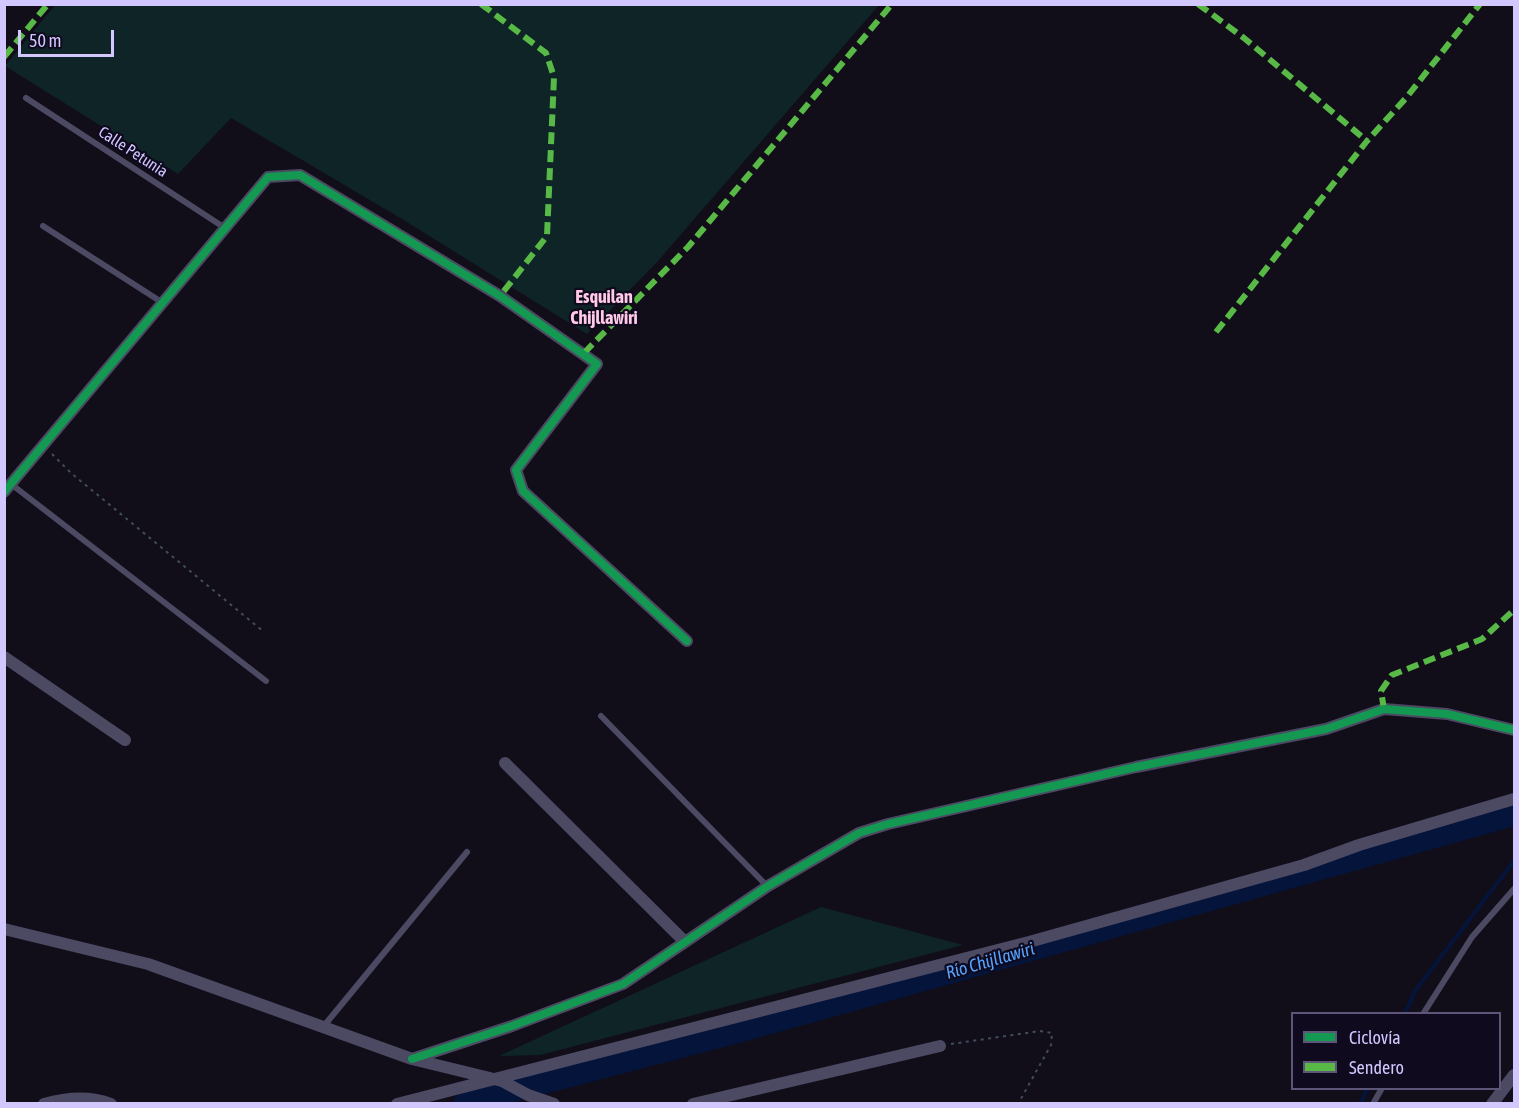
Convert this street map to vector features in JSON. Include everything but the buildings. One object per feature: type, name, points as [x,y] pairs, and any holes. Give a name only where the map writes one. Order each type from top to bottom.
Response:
[{"type":"street","points":[[7,485],[44,446],[268,177],[300,175],[500,296],[597,364],[516,470],[523,491],[687,641]]},
{"type":"street","points":[[5,659],[125,740]]},
{"type":"street","points":[[412,1059],[512,1026],[623,984],[768,886],[859,833],[888,824],[1136,767],[1326,729],[1384,709],[1447,714],[1515,730]]},
{"type":"street","points":[[505,763],[685,942]]},
{"type":"street","points":[[397,1104],[1029,942],[1304,866],[1359,845],[1515,800]]},
{"type":"street","points":[[4,929],[148,964],[412,1059],[496,1079],[528,1095],[554,1104]]},
{"type":"street","points":[[693,1104],[940,1046]]},
{"type":"street","points":[[1492,1104],[1515,1075]]},
{"type":"street","points":[[44,1104],[59,1100],[99,1099],[111,1104]]},
{"type":"lane","name":"Calle Petunia","points":[[26,98],[225,229]]},
{"type":"lane","points":[[44,226],[163,304]]},
{"type":"lane","points":[[7,485],[266,681]]},
{"type":"lane","points":[[601,716],[768,886]]},
{"type":"lane","points":[[323,1027],[467,852]]},
{"type":"lane","points":[[1424,1012],[1472,937],[1515,889]]},
{"type":"lane","points":[[1373,1104],[1381,1090]]},
{"type":"path","points":[[44,446],[71,473],[264,632]]},
{"type":"path","points":[[940,1046],[1040,1031],[1052,1033],[1051,1045],[1018,1104]]},
{"type":"green space","points":[[55,5],[879,5],[658,261],[587,334],[402,219],[231,118],[178,174],[5,66]]},
{"type":"green space","points":[[821,907],[963,945],[540,1055],[499,1056]]},
{"type":"waterway","name":"Río Chijllawiri","points":[[464,1104],[745,1030],[1514,815]]},
{"type":"waterway","points":[[1406,1012],[1415,991],[1514,861]]},
{"type":"waterway","points":[[1360,1104],[1367,1090]]},
{"type":"marked path","points":[[4,57],[48,4]]},
{"type":"marked path","points":[[481,4],[546,53],[554,77],[547,236],[500,296]]},
{"type":"marked path","points":[[584,353],[688,247],[892,4]]},
{"type":"marked path","points":[[1198,4],[1244,38],[1367,141]]},
{"type":"marked path","points":[[1216,332],[1367,141],[1406,98],[1480,4]]},
{"type":"marked path","points":[[1384,709],[1381,691],[1392,675],[1482,639],[1514,610]]},
{"type":"cycle path","points":[[4,492],[268,177],[300,175],[500,296],[597,364],[516,470],[523,491],[687,641]]},
{"type":"cycle path","points":[[412,1059],[512,1026],[623,984],[768,886],[859,833],[888,824],[1136,767],[1326,729],[1384,709],[1447,714],[1514,730]]},
{"type":"district","name":"Esquilan Chijllawiri","points":[[604,307]]}]
